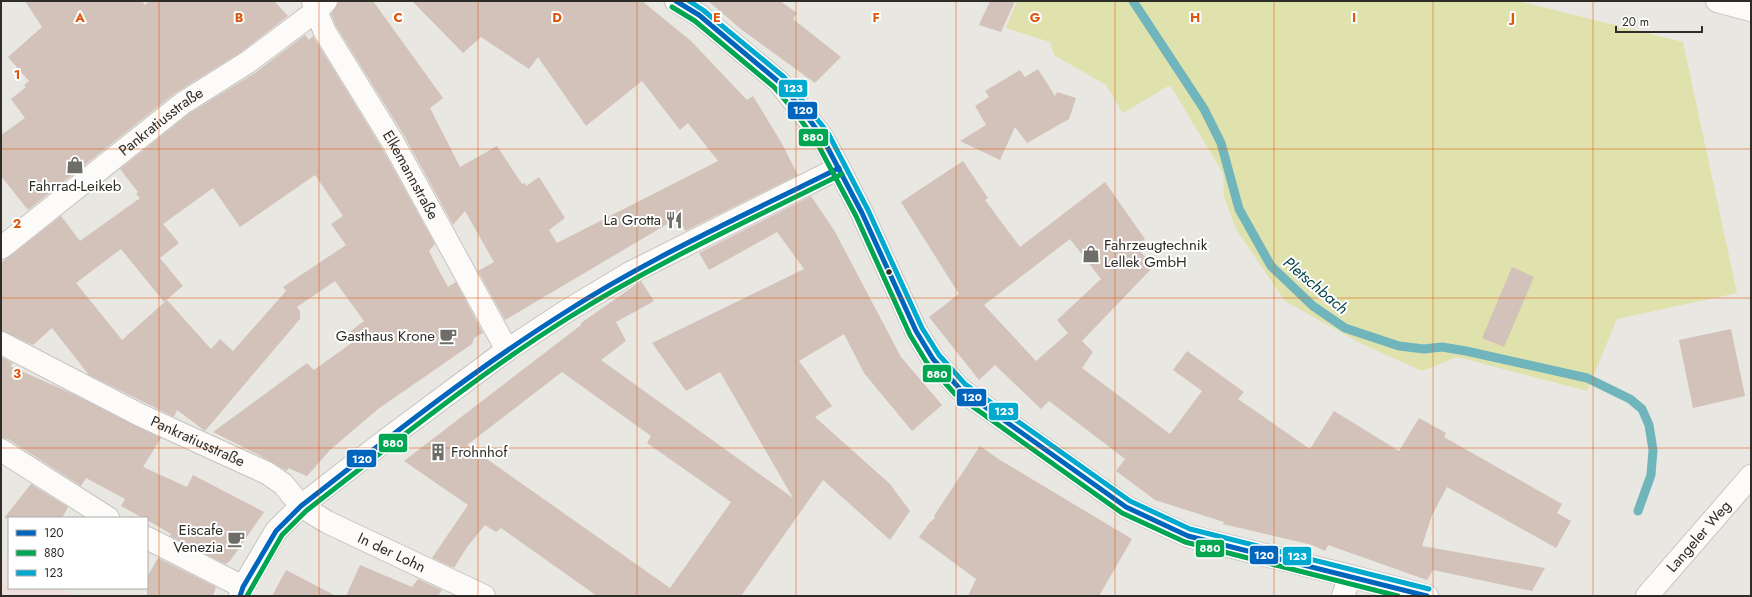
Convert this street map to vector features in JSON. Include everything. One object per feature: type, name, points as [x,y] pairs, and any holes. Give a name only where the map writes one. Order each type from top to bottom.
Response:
[{"type":"street","points":[[676,1],[699,15],[779,82],[822,137],[862,213],[916,331],[933,359],[960,389],[1126,507],[1188,536],[1427,596]]},
{"type":"street","points":[[1717,1],[1751,10]]},
{"type":"street","name":"Pankratiusstraße","points":[[1,248],[183,103],[248,62],[318,4]]},
{"type":"street","name":"Elkemannstraße","points":[[318,4],[326,32],[394,144],[507,350]]},
{"type":"street","points":[[148,539],[241,591],[276,531],[301,506],[386,440],[507,350],[565,312],[630,273],[839,168]]},
{"type":"street","name":"Pankratiusstraße","points":[[1,342],[140,415],[267,473],[283,484],[301,506]]},
{"type":"street","points":[[1,450],[106,517]]},
{"type":"street","name":"Langeler Weg","points":[[1647,596],[1751,476]]},
{"type":"street","name":"In der Lohn","points":[[301,506],[327,522],[484,596]]},
{"type":"street","points":[[1343,596],[1350,576]]},
{"type":"shaded area","points":[[1,557],[8,560],[8,589],[62,589],[76,596],[1,596]]},
{"type":"green space","points":[[1017,1],[1518,1],[1683,42],[1737,293],[1617,319],[1587,391],[1457,357],[1422,371],[1360,343],[1285,301],[1236,229],[1224,196],[1223,173],[1170,85],[1123,113],[1106,85],[1054,55],[1050,42],[1006,28]]},
{"type":"building","points":[[25,1],[142,1],[145,5],[149,1],[274,1],[288,16],[241,52],[175,93],[28,210],[1,176],[1,135],[25,118],[11,99],[26,87],[24,85],[29,81],[8,57],[42,27]]},
{"type":"building","points":[[339,1],[373,1],[443,98],[430,108],[460,167],[497,146],[522,184],[525,183],[526,186],[539,177],[565,218],[549,230],[557,243],[718,161],[688,123],[680,130],[642,81],[586,126],[538,57],[529,69],[481,37],[463,53],[412,1],[642,1],[691,41],[747,100],[753,96],[781,142],[798,175],[685,231],[683,226],[679,228],[674,220],[505,320],[478,271],[494,262],[465,211],[453,225],[405,137],[336,26],[331,14]]},
{"type":"building","points":[[708,1],[780,1],[797,13],[793,19],[841,57],[815,83],[742,30]]},
{"type":"building","points":[[990,1],[1015,1],[1001,32],[979,25]]},
{"type":"building","points":[[305,35],[309,40],[313,36],[383,150],[435,244],[429,251],[448,287],[456,282],[483,333],[474,338],[472,344],[378,409],[330,450],[307,476],[288,468],[287,471],[213,432],[307,363],[314,370],[353,342],[347,334],[364,321],[335,281],[297,307],[300,311],[300,319],[205,431],[177,410],[174,417],[89,375],[52,328],[33,345],[1,331],[1,263],[61,216],[80,241],[140,198],[136,194],[138,192],[120,169],[190,113],[255,73]],"holes":[[[315,175],[343,216],[331,224],[346,245],[283,287],[286,291],[233,351],[220,339],[211,349],[167,300],[122,340],[76,283],[121,249],[164,302],[183,286],[160,258],[179,243],[163,224],[213,188],[240,227]]]},
{"type":"building","points":[[1038,69],[1055,96],[1057,92],[1076,98],[1069,119],[1027,143],[1015,127],[1000,160],[960,141],[986,125],[975,106],[989,97],[985,91],[1020,70],[1025,77]]},
{"type":"building","points":[[963,161],[988,198],[985,200],[1020,247],[1105,182],[1145,239],[1136,247],[1154,266],[1082,341],[1093,352],[1082,368],[1170,434],[1202,391],[1173,370],[1187,351],[1244,392],[1238,399],[1310,449],[1334,411],[1399,451],[1419,418],[1446,433],[1444,437],[1562,504],[1557,513],[1571,521],[1556,548],[1447,487],[1432,515],[1422,546],[1545,568],[1532,591],[1433,570],[1427,580],[1328,545],[1325,551],[1312,545],[1223,524],[1224,522],[1155,500],[1116,471],[1125,459],[1049,401],[1041,409],[995,365],[979,380],[929,317],[959,294],[901,202]],"holes":[[[1070,239],[1101,279],[1057,320],[1068,333],[1036,361],[984,305]]]},
{"type":"building","points":[[811,196],[834,230],[901,357],[942,405],[912,431],[864,373],[844,334],[799,361],[832,406],[815,417],[890,484],[910,511],[890,540],[823,480],[741,596],[597,596],[501,528],[496,532],[485,525],[467,547],[454,568],[432,558],[468,505],[404,461],[581,325],[581,323],[641,281],[654,301],[616,322],[626,341],[601,360],[793,498],[720,372],[686,391],[652,343],[804,269],[777,232],[709,270],[699,253]],"holes":[[[562,372],[651,436],[647,443],[731,502],[670,588],[467,445]]]},
{"type":"building","points":[[1512,267],[1534,277],[1504,347],[1482,338]]},
{"type":"building","points":[[1731,329],[1745,396],[1693,408],[1679,340]]},
{"type":"building","points":[[1,357],[13,363],[10,366],[73,394],[161,438],[143,467],[187,487],[193,475],[264,512],[230,561],[225,564],[170,536],[171,534],[148,521],[148,517],[141,517],[121,506],[125,499],[86,478],[81,486],[8,439],[1,438]]},
{"type":"building","points":[[980,446],[1000,460],[1132,539],[1099,596],[968,596],[976,579],[919,537],[930,522],[935,518],[934,516]]},
{"type":"building","points":[[31,484],[68,507],[63,517],[4,518]]},
{"type":"building","points":[[158,558],[216,587],[213,596],[147,596],[148,575]]},
{"type":"building","points":[[360,565],[412,587],[418,579],[442,590],[438,596],[346,596]]},
{"type":"building","points":[[286,570],[336,596],[272,596]]},
{"type":"waterway","name":"Pletschbach","points":[[1133,1],[1204,109],[1221,143],[1239,209],[1271,266],[1313,306],[1345,328],[1399,346],[1424,349],[1442,347],[1466,351],[1587,378],[1630,399],[1642,409],[1649,425],[1653,450],[1651,475],[1638,511]]},
{"type":"transit line","name":"120","points":[[676,1],[699,15],[779,82],[801,108],[822,137],[862,213],[916,331],[933,359],[960,389],[1126,507],[1188,536],[1427,596]]},
{"type":"transit line","name":"123","points":[[689,1],[703,10],[784,77],[828,133],[868,210],[922,328],[939,355],[965,384],[1130,501],[1190,529],[1429,589]]},
{"type":"transit line","name":"880","points":[[672,7],[695,21],[774,87],[795,112],[816,141],[856,216],[910,335],[927,363],[955,394],[1122,513],[1185,542],[1398,596]]},
{"type":"transit line","name":"120","points":[[240,596],[243,587],[276,531],[301,506],[496,358],[564,313],[631,273],[839,168]]},
{"type":"transit line","name":"880","points":[[247,596],[282,535],[306,511],[500,363],[568,318],[669,260],[842,174]]},
{"type":"place","name":"Fahrrad-Leikeb","points":[[75,165]]},
{"type":"place","name":"La Grotta","points":[[674,220]]},
{"type":"place","name":"Fahrzeugtechnik Lellek GmbH","points":[[1091,254]]},
{"type":"place","name":"Gasthaus Krone","points":[[448,336]]},
{"type":"place","name":"Frohnhof","points":[[438,452]]},
{"type":"place","name":"Eiscafe Venezia","points":[[236,539]]}]
